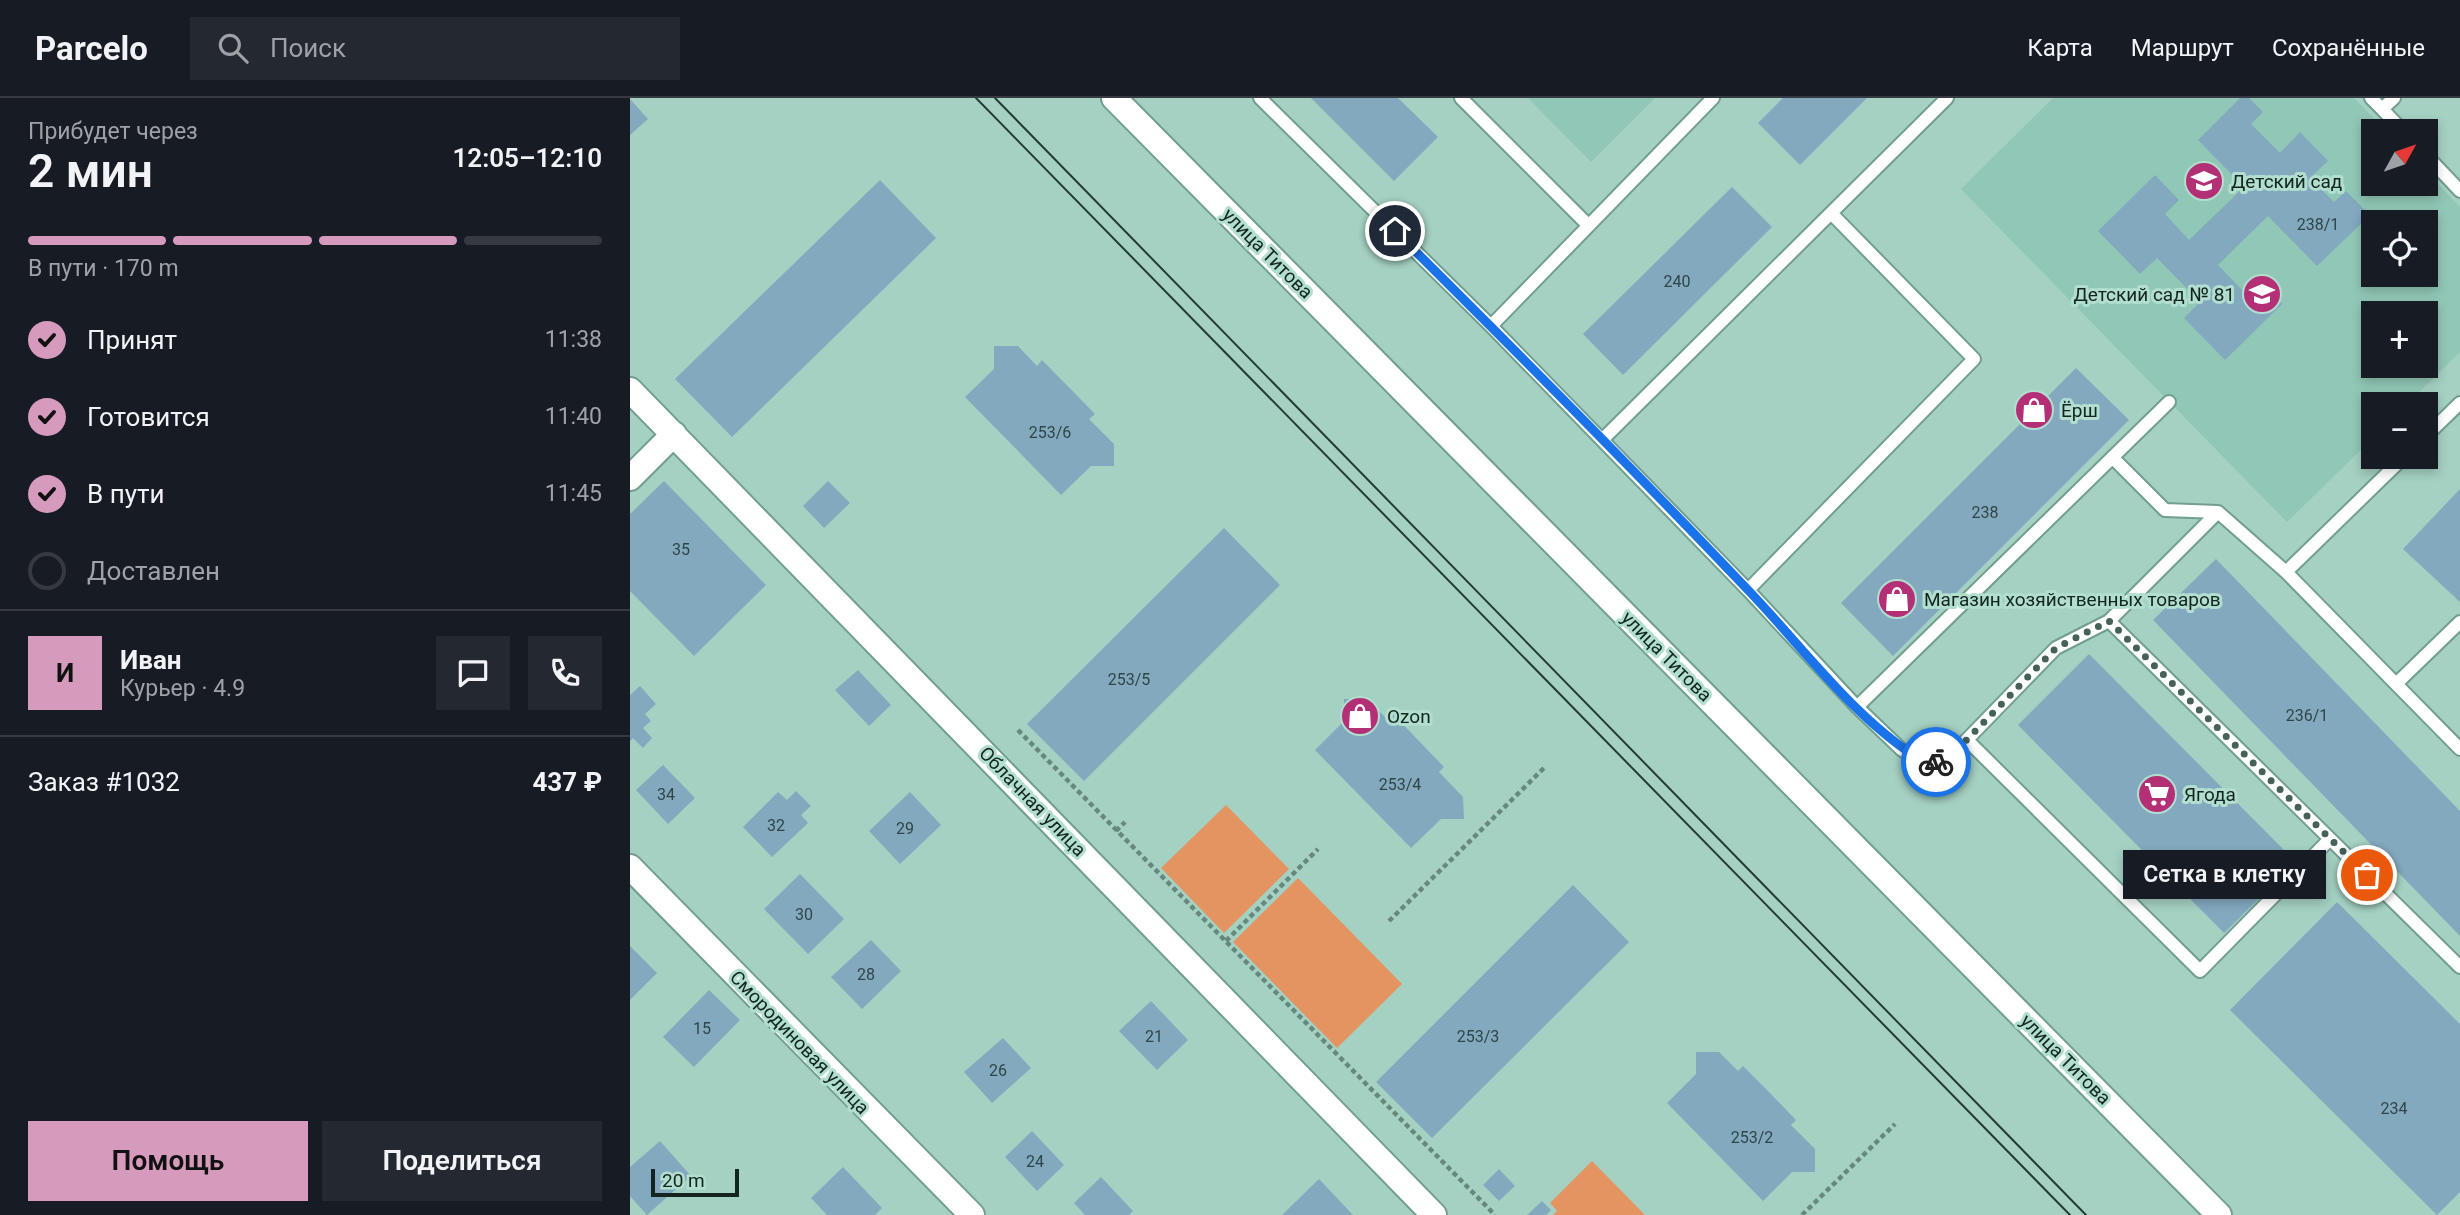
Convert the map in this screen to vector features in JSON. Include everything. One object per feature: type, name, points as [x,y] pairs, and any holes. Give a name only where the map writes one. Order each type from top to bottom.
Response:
[{"type":"street","name":"улица Титова","points":[[1114,98],[2219,1215]]},
{"type":"street","name":"Облачная улица","points":[[630,390],[1434,1215]]},
{"type":"street","points":[[630,478],[674,434]]},
{"type":"street","name":"Смородиновая улица","points":[[630,867],[972,1215]]},
{"type":"lane","points":[[1260,98],[1491,326],[1748,590],[1857,707],[1902,750],[1930,765],[1953,754],[2056,648],[2109,621],[2218,512]]},
{"type":"lane","points":[[1461,98],[1588,225]]},
{"type":"lane","points":[[1491,326],[1713,98]]},
{"type":"lane","points":[[1602,440],[1947,98]]},
{"type":"lane","points":[[2371,98],[2392,119]]},
{"type":"lane","points":[[2382,109],[2393,98]]},
{"type":"lane","points":[[2438,168],[2460,191]]},
{"type":"lane","points":[[1748,590],[1974,359],[1831,213]]},
{"type":"lane","points":[[1857,707],[2169,402]]},
{"type":"lane","points":[[2438,424],[2460,402]]},
{"type":"lane","points":[[2113,458],[2165,510],[2218,512],[2286,572],[2460,749]]},
{"type":"lane","points":[[2286,572],[2392,469]]},
{"type":"lane","points":[[2109,621],[2460,967]]},
{"type":"lane","points":[[2396,684],[2460,622]]},
{"type":"lane","points":[[1967,740],[2200,971],[2330,839]]},
{"type":"path","points":[[1018,730],[1495,1215]]},
{"type":"path","points":[[1389,921],[1544,768]]},
{"type":"path","points":[[1116,831],[1125,822]]},
{"type":"path","points":[[1226,941],[1318,849]]},
{"type":"path","points":[[1349,1066],[1354,1061]]},
{"type":"path","points":[[1802,1215],[1895,1124]]},
{"type":"path","points":[[1467,1186],[1473,1181]]},
{"type":"shaded area","points":[[1528,98],[1655,98],[1591,162]]},
{"type":"shaded area","name":"Детский сад № 81","points":[[2053,98],[2354,98],[2374,119],[2361,119],[2361,196],[2438,196],[2438,184],[2460,207],[2460,352],[2438,374],[2438,301],[2361,301],[2361,378],[2434,378],[2419,392],[2361,392],[2361,450],[2287,522],[1961,189]]},
{"type":"shaded area","points":[[1226,805],[1289,869],[1224,933],[1161,868]]},
{"type":"shaded area","points":[[1298,878],[1402,984],[1337,1048],[1233,942]]},
{"type":"shaded area","points":[[1592,1161],[1645,1215],[1553,1215],[1557,1211],[1550,1203]]},
{"type":"building","points":[[1311,98],[1398,98],[1438,137],[1394,181]]},
{"type":"building","points":[[1783,98],[1867,98],[1800,165],[1758,123]]},
{"type":"building","name":"Детский сад № 81","points":[[2240,98],[2249,98],[2263,112],[2251,124],[2280,153],[2300,132],[2328,161],[2310,178],[2334,202],[2346,191],[2365,210],[2361,210],[2361,224],[2317,266],[2268,216],[2218,265],[2244,292],[2257,278],[2282,304],[2225,360],[2184,318],[2200,302],[2157,258],[2140,274],[2098,231],[2155,175],[2179,200],[2165,214],[2189,240],[2244,187],[2198,140]]},
{"type":"building","points":[[630,99],[648,119],[630,135]]},
{"type":"building","points":[[880,180],[936,238],[732,437],[675,379]]},
{"type":"building","points":[[1732,187],[1772,227],[1623,375],[1583,334]]},
{"type":"building","points":[[994,346],[1018,346],[1037,366],[1042,360],[1095,414],[1089,419],[1114,444],[1114,466],[1091,466],[1061,495],[965,397],[994,369]]},
{"type":"building","points":[[2076,368],[2129,420],[1893,656],[1841,603]]},
{"type":"building","points":[[664,481],[766,585],[694,656],[630,591],[630,514]]},
{"type":"building","points":[[828,481],[850,503],[824,528],[803,506]]},
{"type":"building","points":[[2460,489],[2460,602],[2403,549]]},
{"type":"building","points":[[1224,528],[1280,585],[1084,781],[1027,724]]},
{"type":"building","points":[[2216,559],[2460,811],[2460,936],[2153,620]]},
{"type":"building","name":"Ягода","points":[[2089,654],[2296,862],[2224,933],[2018,725]]},
{"type":"building","points":[[858,670],[891,705],[869,726],[835,690]]},
{"type":"building","points":[[640,686],[656,704],[645,714],[651,721],[643,728],[652,738],[643,748],[633,738],[630,741],[630,695]]},
{"type":"building","points":[[1344,699],[1367,699],[1386,718],[1392,713],[1444,767],[1439,772],[1463,797],[1464,819],[1441,819],[1411,848],[1315,750],[1344,721]]},
{"type":"building","points":[[663,765],[695,798],[668,824],[636,790]]},
{"type":"building","points":[[796,791],[811,806],[801,815],[808,823],[772,857],[743,827],[778,792],[787,800]]},
{"type":"building","points":[[910,792],[941,825],[900,864],[869,831]]},
{"type":"building","points":[[800,874],[844,919],[808,954],[764,909]]},
{"type":"building","points":[[1573,885],[1629,942],[1432,1138],[1376,1082]]},
{"type":"building","points":[[2337,902],[2460,1024],[2460,1192],[2437,1215],[2230,1010]]},
{"type":"building","points":[[871,940],[901,971],[862,1009],[831,977]]},
{"type":"building","points":[[630,946],[657,973],[630,1000]]},
{"type":"building","points":[[709,990],[740,1020],[694,1067],[663,1037]]},
{"type":"building","points":[[1151,1001],[1188,1040],[1157,1070],[1119,1031]]},
{"type":"building","points":[[1003,1038],[1031,1068],[992,1103],[964,1072]]},
{"type":"building","points":[[1696,1052],[1719,1052],[1738,1071],[1743,1066],[1770,1093],[1796,1120],[1791,1125],[1815,1149],[1815,1172],[1792,1172],[1763,1201],[1667,1103],[1696,1074]]},
{"type":"building","points":[[1032,1131],[1064,1165],[1037,1191],[1005,1157]]},
{"type":"building","points":[[660,1141],[691,1176],[647,1215],[630,1196],[630,1167]]},
{"type":"building","points":[[843,1167],[882,1208],[875,1215],[827,1215],[811,1198]]},
{"type":"building","points":[[1499,1169],[1515,1186],[1499,1201],[1483,1185]]},
{"type":"building","points":[[1101,1177],[1133,1211],[1129,1215],[1085,1215],[1074,1203]]},
{"type":"building","points":[[1319,1179],[1353,1215],[1282,1215]]},
{"type":"building","points":[[1542,1201],[1551,1210],[1546,1215],[1527,1215]]},
{"type":"tram line","points":[[976,98],[2070,1215]]},
{"type":"tram line","points":[[995,98],[2086,1215]]},
{"type":"way so far","points":[[1936,762],[1953,754],[2056,648],[2109,621],[2367,875]]},
{"type":"place","name":"Детский сад","points":[[2204,181]]},
{"type":"place","name":"Детский сад № 81","points":[[2262,294]]},
{"type":"place","name":"Ёрш","points":[[2034,410]]},
{"type":"place","name":"Магазин хозяйственных товаров","points":[[1897,599]]},
{"type":"place","name":"Ozon","points":[[1360,716]]},
{"type":"place","name":"Ягода","points":[[2157,794]]},
{"type":"place","name":"Сетка в клетку","points":[[2367,875]]},
{"type":"route","points":[[1395,231],[1748,590],[1857,707],[1902,750],[1930,765],[1936,762]]}]
